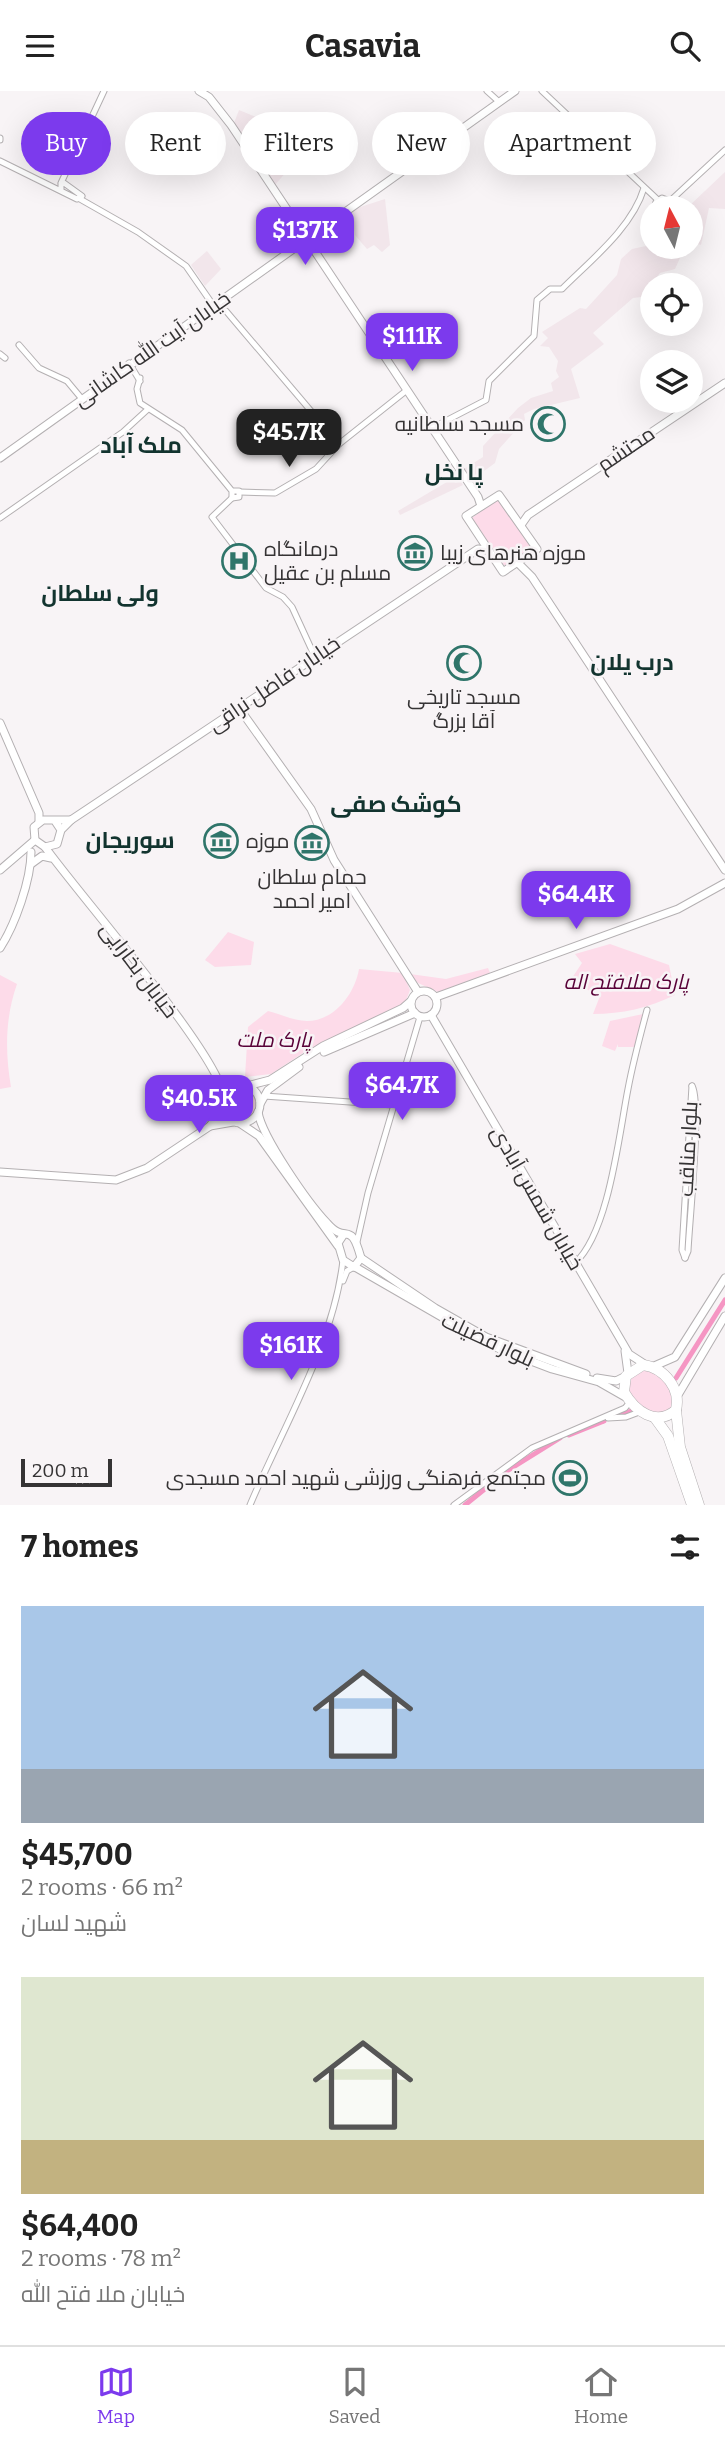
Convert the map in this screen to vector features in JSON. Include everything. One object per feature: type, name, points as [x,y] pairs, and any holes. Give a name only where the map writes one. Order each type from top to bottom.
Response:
[{"type":"highway","points":[[692,1505],[668,1436],[655,1418],[629,1400],[623,1387],[627,1374],[636,1367],[650,1366],[667,1378],[678,1395],[676,1410],[680,1447],[699,1505]]},
{"type":"highway","points":[[655,1418],[665,1417],[676,1410]]},
{"type":"main road","points":[[199,91],[218,107],[303,240],[484,504]]},
{"type":"main road","points":[[360,200],[509,91]]},
{"type":"main road","points":[[360,200],[515,91]]},
{"type":"main road","name":"خیابان آیت الله کاشانی","points":[[0,457],[360,200]]},
{"type":"main road","name":"محتشم","points":[[515,517],[527,515],[725,383]]},
{"type":"main road","points":[[499,495],[515,517],[537,549],[503,572],[466,516],[499,495]]},
{"type":"main road","name":"محتشم","points":[[521,525],[527,515]]},
{"type":"main road","points":[[480,538],[478,549],[488,550]]},
{"type":"main road","name":"خیابان فاضل نراقی","points":[[61,830],[71,820],[478,549]]},
{"type":"main road","points":[[520,560],[724,868],[715,890]]},
{"type":"main road","points":[[239,708],[311,809],[334,860],[418,992]]},
{"type":"main road","points":[[0,723],[39,813],[33,830],[40,845]]},
{"type":"main road","points":[[0,870],[40,845],[54,846],[61,838],[61,830],[39,813]]},
{"type":"main road","points":[[38,822],[71,820]]},
{"type":"main road","points":[[16,858],[40,845]]},
{"type":"main road","name":"خیابان بخارایی","points":[[40,845],[57,862],[144,973],[218,1075],[223,1097]]},
{"type":"main road","name":"خیابان بخارایی","points":[[54,846],[57,862]]},
{"type":"main road","points":[[0,948],[13,926],[31,864],[31,852]]},
{"type":"main road","points":[[31,864],[42,856],[57,862]]},
{"type":"main road","points":[[436,997],[678,909],[725,883]]},
{"type":"main road","points":[[715,890],[725,889]]},
{"type":"main road","points":[[210,1126],[249,1122],[259,1108],[264,1090],[324,1046],[403,1009],[418,992],[428,991],[436,997]]},
{"type":"main road","points":[[0,1172],[116,1180],[147,1168],[210,1126],[222,1108],[223,1097],[238,1086],[264,1090],[326,1051],[417,1015],[431,1015],[436,1009],[436,997]]},
{"type":"main road","points":[[411,1001],[417,1015]]},
{"type":"main road","name":"خیابان شمس آبادی","points":[[431,1015],[623,1344]]},
{"type":"main road","name":"خیابان بخارایی","points":[[218,1075],[238,1086]]},
{"type":"main road","points":[[247,1086],[256,1093],[262,1128],[316,1211],[334,1231],[353,1235],[361,1258],[355,1267]]},
{"type":"main road","points":[[222,1108],[237,1123],[259,1136],[338,1246],[343,1260]]},
{"type":"main road","points":[[338,1246],[344,1234]]},
{"type":"main road","name":"بلوار فضیلت","points":[[361,1258],[485,1339],[604,1380],[616,1381],[627,1374]]},
{"type":"main road","name":"بلوار فضیلت","points":[[343,1260],[485,1339],[552,1369],[599,1382],[629,1400]]},
{"type":"main road","points":[[623,1344],[632,1358],[650,1366],[675,1357],[725,1278]]},
{"type":"main road","points":[[678,1395],[725,1316]]},
{"type":"main road","points":[[623,1344],[627,1374]]},
{"type":"street","points":[[62,184],[104,91]]},
{"type":"street","points":[[487,91],[497,100]]},
{"type":"street","points":[[542,91],[653,196]]},
{"type":"street","points":[[675,196],[725,149]]},
{"type":"street","points":[[0,161],[62,184],[186,266],[201,288],[214,303],[226,311],[339,444]]},
{"type":"street","points":[[433,429],[486,400],[489,381],[534,336],[537,300],[550,289],[557,290],[568,283],[619,231],[647,190]]},
{"type":"street","points":[[19,345],[39,368],[67,381],[82,398]]},
{"type":"street","points":[[130,364],[140,378],[138,399],[147,410],[182,430],[232,495],[239,498],[240,492],[262,494],[282,489],[319,466],[339,444],[407,390]]},
{"type":"street","points":[[0,518],[123,432],[147,410]]},
{"type":"street","points":[[232,495],[212,517],[268,590],[283,597],[292,607],[315,657]]},
{"type":"street","points":[[575,1263],[588,1248],[603,1206],[647,1010]]},
{"type":"street","points":[[357,1242],[360,1221],[417,1015]]},
{"type":"street","name":"بلوار مناقب","points":[[692,1086],[695,1094],[694,1134],[688,1251],[685,1258],[682,1250],[692,1086]]},
{"type":"street","points":[[264,1090],[393,1105]]},
{"type":"street","points":[[344,1234],[360,1221]]},
{"type":"street","points":[[287,1431],[324,1331],[343,1260]]},
{"type":"street","points":[[252,1505],[325,1341],[345,1274],[355,1267]]},
{"type":"street","points":[[454,1505],[532,1448],[625,1408],[629,1400]]},
{"type":"street","points":[[601,1418],[626,1417],[642,1411]]},
{"type":"shaded area","points":[[239,110],[244,112],[240,112],[240,132],[234,123]]},
{"type":"shaded area","points":[[725,172],[725,209],[709,208],[704,231],[704,196],[700,196]]},
{"type":"shaded area","points":[[268,175],[284,175],[275,185]]},
{"type":"shaded area","points":[[385,199],[390,245],[382,252],[374,245],[367,249],[355,235],[351,210]]},
{"type":"shaded area","points":[[640,247],[640,259],[680,259],[675,269],[660,273],[640,273],[640,297],[633,298],[593,333],[604,344],[571,369],[580,398],[524,414],[525,420],[499,449],[495,463],[472,480],[464,469],[483,457],[483,446],[518,408],[531,398],[553,391],[551,383],[559,377],[556,371],[558,361],[549,347],[540,346],[548,338],[542,332],[580,308],[586,309],[617,275],[621,259],[632,249]]},
{"type":"shaded area","points":[[207,251],[221,269],[205,286],[191,265]]},
{"type":"shaded area","points":[[457,476],[463,485],[400,515],[398,511]]},
{"type":"green space","points":[[496,499],[532,547],[507,566],[472,518]]},
{"type":"green space","points":[[228,932],[254,942],[251,965],[215,967],[205,960]]},
{"type":"green space","name":"پارک ملافتح اله","points":[[610,944],[669,965],[675,995],[635,1009],[593,1014],[600,996],[570,981],[582,963],[575,954]]},
{"type":"green space","points":[[488,968],[490,973],[438,992],[418,983],[410,974],[446,979]]},
{"type":"green space","name":"پارک ملت","points":[[359,969],[403,973],[410,990],[405,1003],[309,1049],[271,1074],[245,1077],[248,1027],[268,1011],[302,1021],[326,1016],[335,1011],[348,996]]},
{"type":"green space","points":[[0,975],[17,984],[7,1035],[11,1087],[0,1089]]},
{"type":"green space","points":[[643,1014],[635,1047],[618,1047],[618,1044],[615,1051],[602,1046],[610,1021]]},
{"type":"green space","points":[[241,1088],[252,1093],[257,1104],[252,1115],[241,1120],[230,1115],[225,1104],[230,1093]]},
{"type":"green space","points":[[645,1368],[666,1381],[676,1402],[667,1415],[644,1410],[627,1392],[632,1373]]},
{"type":"waterway","points":[[676,1378],[725,1300]]},
{"type":"waterway","points":[[620,1416],[631,1411]]},
{"type":"waterway","points":[[569,1435],[604,1421]]},
{"type":"waterway","points":[[465,1505],[507,1471],[560,1438]]},
{"type":"place","name":"مسجد سلطانیه","points":[[548,424]]},
{"type":"place","name":"موزه هنرهای زیبا","points":[[415,553]]},
{"type":"place","name":"درمانگاه مسلم بن عقیل","points":[[239,561]]},
{"type":"place","name":"مسجد تاریخی آقا بزرگ","points":[[464,663]]},
{"type":"place","name":"موزه","points":[[221,841]]},
{"type":"place","name":"حمام سلطان امیر احمد","points":[[312,843]]},
{"type":"place","name":"مجتمع فرهنگی ورزشی شهید احمد مسجدی","points":[[570,1478]]},
{"type":"district","name":"ملک آباد","points":[[141,445]]},
{"type":"district","name":"پا نخل","points":[[454,472]]},
{"type":"district","name":"ولی سلطان","points":[[100,593]]},
{"type":"district","name":"درب یلان","points":[[632,662]]},
{"type":"district","name":"کوشک صفی","points":[[396,804]]},
{"type":"district","name":"سوریجان","points":[[130,840]]}]
